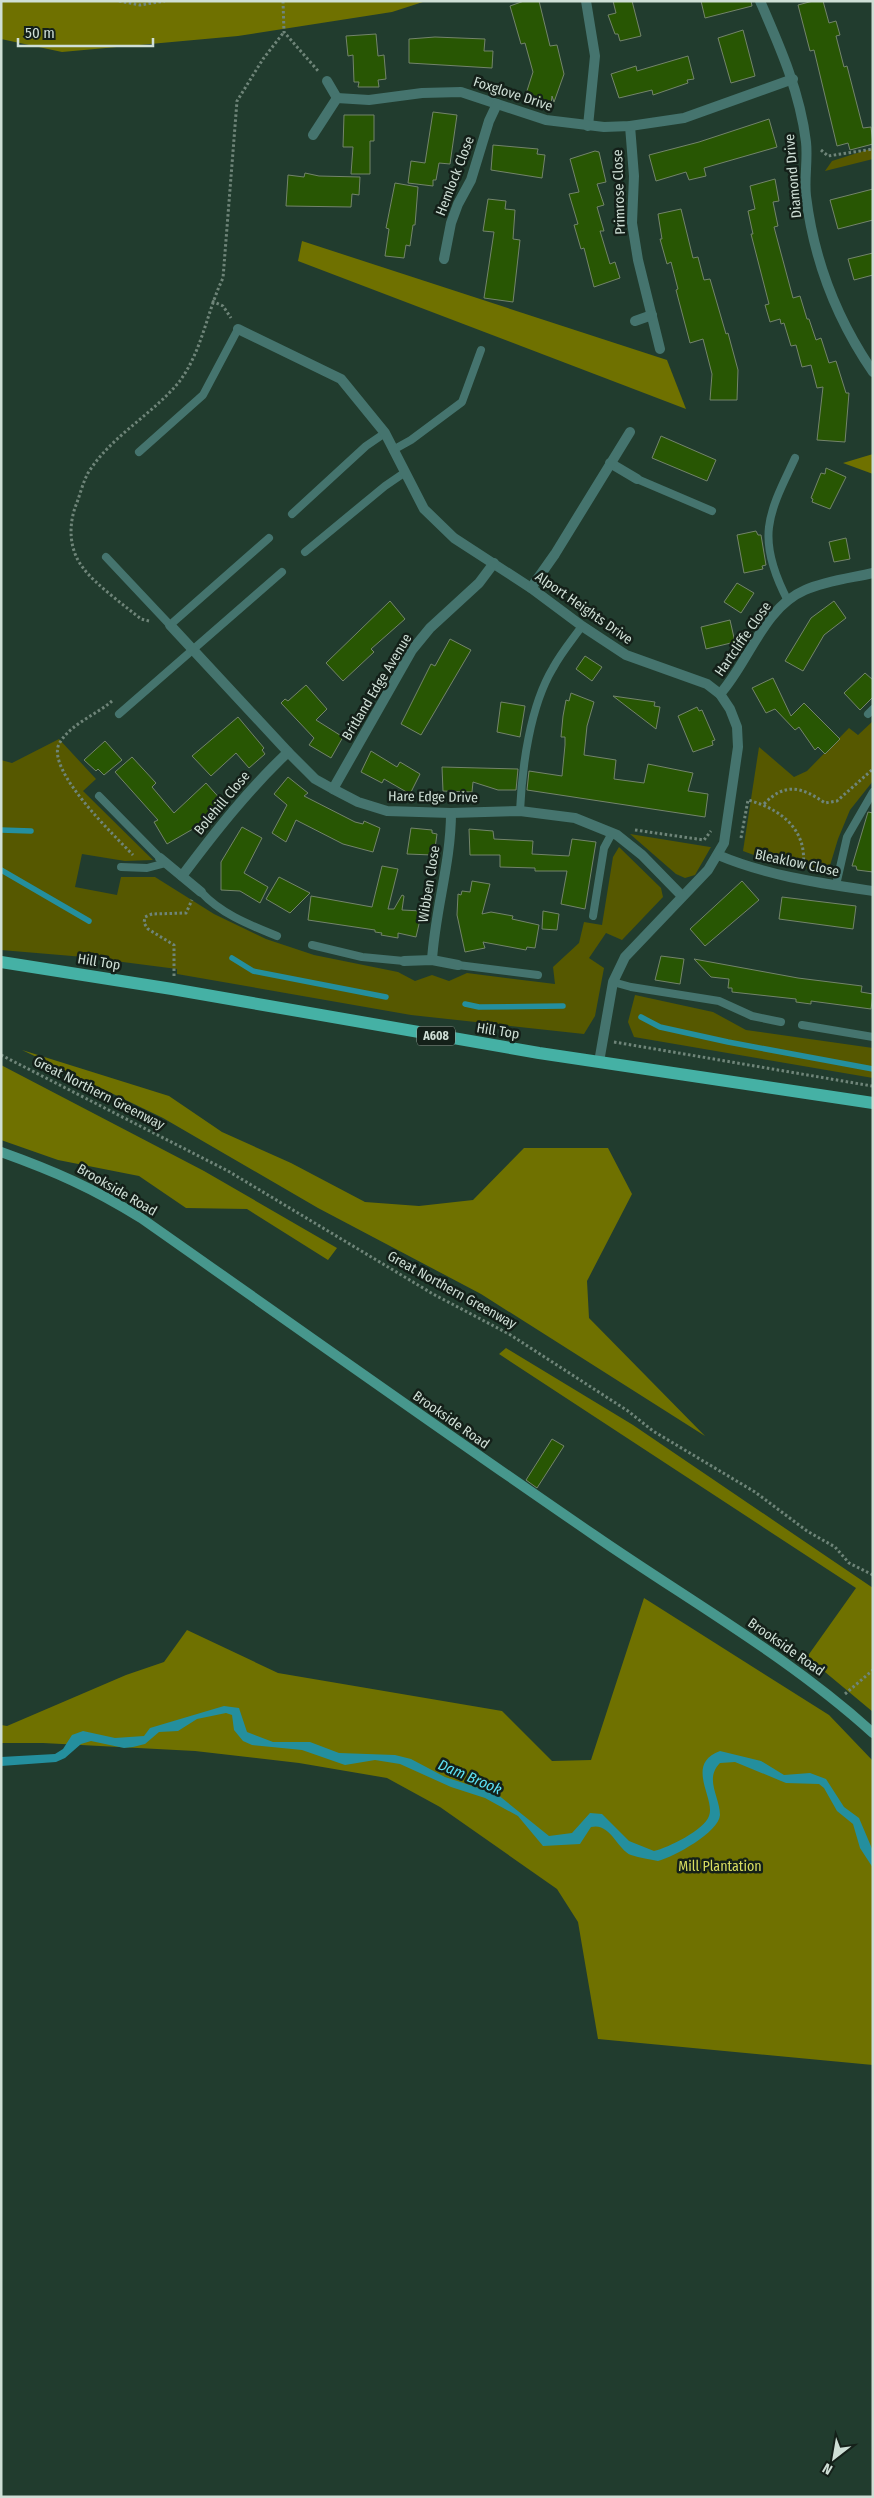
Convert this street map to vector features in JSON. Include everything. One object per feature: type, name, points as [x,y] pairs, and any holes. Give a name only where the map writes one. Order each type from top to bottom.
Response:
[{"type":"main road","name":"Hill Top","points":[[1,962],[172,989],[398,1030],[873,1103]]},
{"type":"street","points":[[586,1],[595,56],[588,126]]},
{"type":"street","name":"Diamond Drive","points":[[760,1],[793,79],[806,147],[806,194],[814,244],[830,293],[850,339],[873,372]]},
{"type":"street","name":"Foxglove Drive","points":[[337,98],[369,100],[422,93],[461,92],[546,120],[588,126],[630,126],[684,118],[793,79]]},
{"type":"street","points":[[314,135],[337,98],[327,81]]},
{"type":"street","name":"Hemlock Close","points":[[444,259],[458,204],[471,180],[489,121],[497,104]]},
{"type":"street","name":"Primrose Close","points":[[630,126],[634,176],[632,223],[660,349]]},
{"type":"street","points":[[635,321],[652,315]]},
{"type":"street","name":"Alport Heights Drive","points":[[238,329],[341,380],[385,433],[424,509],[454,538],[531,588],[582,626],[626,655],[707,684],[720,694],[730,709],[737,727],[738,747],[726,833],[718,855],[708,870],[625,958],[613,982],[602,1040],[600,1062]]},
{"type":"street","points":[[531,588],[555,554],[630,432]]},
{"type":"street","points":[[610,463],[637,479]]},
{"type":"street","name":"Britland Edge Avenue","points":[[333,789],[412,650],[430,628],[479,583],[494,563]]},
{"type":"street","name":"Hartcliffe Close","points":[[720,694],[732,681],[773,615],[788,600],[805,590],[873,573]]},
{"type":"street","name":"Hare Edge Drive","points":[[170,624],[288,752],[315,779],[333,789],[358,802],[387,811],[451,813],[520,811],[575,818],[614,834],[642,854],[682,896]]},
{"type":"street","name":"Bolehill Close","points":[[182,876],[226,818],[260,779],[288,752]]},
{"type":"street","name":"Wibben Close","points":[[432,960],[433,941],[451,835],[451,813]]},
{"type":"street","name":"Bleaklow Close","points":[[718,855],[775,875],[873,891]]},
{"type":"street","points":[[163,860],[202,892]]},
{"type":"street","points":[[404,961],[432,960],[458,965]]},
{"type":"street","name":"Brookside Road","points":[[1,1152],[60,1173],[111,1199],[141,1218],[515,1481],[653,1575],[774,1654],[838,1701],[873,1732]]},
{"type":"lane","points":[[139,452],[202,395],[238,329]]},
{"type":"lane","points":[[393,450],[411,440],[462,402],[482,350]]},
{"type":"lane","points":[[292,514],[366,446],[385,433]]},
{"type":"lane","points":[[788,600],[778,582],[769,528],[778,498],[795,458]]},
{"type":"lane","points":[[305,552],[385,486],[404,473]]},
{"type":"lane","points":[[637,479],[712,510]]},
{"type":"lane","points":[[106,557],[170,624],[268,538]]},
{"type":"lane","points":[[119,714],[282,572]]},
{"type":"lane","points":[[520,811],[528,747],[537,707],[552,669],[582,626]]},
{"type":"lane","points":[[836,885],[847,837],[873,792]]},
{"type":"lane","points":[[99,796],[163,860],[136,868],[121,867]]},
{"type":"lane","points":[[593,916],[604,848],[614,834]]},
{"type":"lane","points":[[202,892],[214,906],[277,936]]},
{"type":"lane","points":[[312,945],[362,957],[404,961]]},
{"type":"lane","points":[[458,965],[538,975]]},
{"type":"lane","points":[[613,982],[631,987],[719,1001],[752,1016],[781,1022]]},
{"type":"lane","points":[[802,1025],[873,1037]]},
{"type":"path","points":[[119,1],[140,5],[165,1]]},
{"type":"path","points":[[283,1],[284,32],[327,81]]},
{"type":"path","points":[[170,624],[141,619],[83,569],[71,543],[72,517],[88,474],[103,454],[179,382],[193,362],[212,301],[223,278],[237,101],[263,59],[284,32]]},
{"type":"path","points":[[806,147],[818,148],[828,156],[873,149]]},
{"type":"path","points":[[212,301],[223,306]]},
{"type":"path","points":[[114,699],[68,734],[59,745],[57,754],[61,766],[80,799],[134,857],[136,868]]},
{"type":"path","points":[[764,804],[775,792],[790,788],[813,794],[825,803],[837,801],[873,769]]},
{"type":"path","points":[[737,863],[748,800],[764,804],[779,812],[794,826],[803,848],[801,880]]},
{"type":"path","points":[[614,834],[622,828],[704,840],[711,831],[741,836]]},
{"type":"path","points":[[172,989],[174,945],[148,929],[144,923],[145,917],[152,914],[186,913],[190,902],[202,892]]},
{"type":"path","points":[[602,1040],[873,1086]]},
{"type":"path","name":"Great Northern Greenway","points":[[1,1055],[228,1172],[433,1294],[510,1334],[628,1410],[653,1431],[755,1492],[807,1532],[835,1547],[849,1563],[873,1575]]},
{"type":"path","points":[[838,1701],[873,1670]]},
{"type":"shaded area","points":[[873,148],[873,159],[825,171],[832,161]]},
{"type":"shaded area","points":[[873,721],[873,781],[850,810],[838,839],[828,872],[776,863],[743,851],[759,747],[794,777],[807,771],[849,728],[858,735]]},
{"type":"shaded area","points":[[59,739],[96,779],[83,791],[153,860],[125,861],[82,854],[75,887],[117,895],[121,877],[155,877],[214,914],[266,939],[314,955],[398,972],[415,981],[432,975],[449,981],[467,973],[555,984],[553,967],[579,943],[584,922],[602,925],[613,857],[619,847],[661,888],[663,897],[622,940],[606,933],[589,958],[604,968],[595,1016],[584,1034],[411,1015],[177,974],[177,969],[84,957],[1,950],[1,760],[12,763]]},
{"type":"shaded area","points":[[630,834],[711,847],[695,875],[685,878],[676,874]]},
{"type":"shaded area","points":[[635,995],[713,1012],[746,1030],[873,1048],[873,1078],[634,1037],[628,1022]]},
{"type":"green space","points":[[1,1],[426,1],[392,12],[238,36],[62,52],[1,39]]},
{"type":"green space","points":[[302,241],[667,360],[686,409],[298,261]]},
{"type":"green space","points":[[873,454],[873,474],[843,463]]},
{"type":"green space","points":[[22,1050],[169,1096],[222,1132],[291,1163],[365,1202],[419,1206],[473,1200],[524,1148],[608,1148],[632,1194],[587,1281],[589,1318],[705,1436],[481,1294],[318,1208],[163,1118]]},
{"type":"green space","points":[[1,1065],[204,1171],[337,1248],[328,1260],[247,1209],[186,1208],[139,1176],[58,1160],[1,1140]]},
{"type":"green space","points":[[506,1348],[633,1425],[873,1588],[873,1712],[807,1657],[856,1588],[499,1354]]},
{"type":"green space","name":"Mill Plantation","points":[[644,1598],[829,1715],[873,1761],[873,2065],[598,2039],[578,1922],[557,1889],[440,1807],[387,1778],[299,1763],[195,1751],[43,1743],[1,1743],[1,1725],[7,1726],[126,1675],[164,1662],[187,1630],[278,1673],[502,1711],[552,1761],[591,1760]]},
{"type":"water","points":[[224,1706],[239,1708],[247,1732],[273,1742],[310,1742],[339,1753],[395,1755],[411,1759],[445,1777],[497,1794],[549,1836],[572,1833],[590,1813],[602,1814],[629,1841],[654,1851],[685,1838],[706,1821],[710,1809],[704,1782],[704,1764],[709,1757],[720,1751],[761,1761],[784,1775],[810,1773],[826,1779],[844,1807],[859,1818],[873,1851],[873,1868],[860,1848],[853,1824],[837,1811],[824,1788],[819,1784],[786,1783],[735,1762],[720,1763],[713,1775],[720,1815],[718,1822],[695,1843],[674,1855],[658,1861],[631,1855],[608,1832],[598,1827],[591,1827],[580,1844],[543,1846],[518,1816],[485,1798],[451,1787],[400,1764],[375,1760],[345,1765],[302,1750],[252,1745],[243,1741],[234,1730],[232,1715],[226,1713],[197,1719],[178,1731],[159,1732],[145,1744],[133,1747],[124,1748],[91,1741],[81,1744],[65,1758],[56,1762],[1,1766],[1,1757],[55,1754],[63,1749],[72,1735],[83,1731],[115,1738],[144,1736],[150,1728]]},
{"type":"building","points":[[524,1],[539,1],[550,46],[557,45],[564,74],[554,102],[552,96],[551,105],[525,97],[533,72],[525,43],[521,44],[510,6]]},
{"type":"building","points":[[613,1],[632,1],[641,36],[620,41],[618,34],[615,34],[608,15],[616,13]]},
{"type":"building","points":[[701,1],[751,1],[752,6],[705,18]]},
{"type":"building","points":[[813,1],[823,1],[829,23],[836,21],[840,35],[836,36],[844,67],[847,66],[863,128],[871,127],[873,144],[850,150],[848,143],[837,146],[814,50],[810,51],[798,5]]},
{"type":"building","points":[[743,30],[755,76],[731,83],[718,38]]},
{"type":"building","points":[[376,34],[378,56],[384,55],[386,79],[378,80],[379,87],[358,87],[359,82],[354,82],[353,55],[348,56],[346,36]]},
{"type":"building","points":[[435,37],[485,39],[484,51],[493,51],[492,68],[409,63],[409,39]]},
{"type":"building","points":[[688,56],[694,79],[687,80],[688,83],[653,95],[652,90],[619,98],[611,74],[636,66],[637,71]]},
{"type":"building","points":[[433,112],[457,115],[450,164],[439,163],[436,180],[433,180],[433,186],[408,183],[411,161],[425,163]]},
{"type":"building","points":[[344,115],[374,115],[374,141],[370,141],[370,174],[351,174],[353,147],[343,147]]},
{"type":"building","points":[[769,119],[777,147],[704,168],[706,176],[689,180],[686,172],[656,181],[649,155],[699,142]]},
{"type":"building","points":[[493,145],[538,149],[537,154],[545,155],[542,178],[491,170]]},
{"type":"building","points":[[595,151],[599,152],[606,182],[597,184],[604,205],[597,207],[604,231],[600,231],[610,264],[615,262],[620,278],[594,287],[584,248],[581,249],[574,225],[578,224],[569,194],[579,192],[570,159]]},
{"type":"building","points":[[305,173],[319,176],[360,177],[359,195],[352,194],[351,207],[286,206],[288,175],[304,177]]},
{"type":"building","points":[[775,179],[779,201],[773,202],[778,226],[774,227],[793,298],[800,296],[816,340],[821,338],[829,363],[836,361],[846,393],[849,393],[845,442],[817,440],[823,387],[817,388],[811,365],[802,367],[796,345],[791,346],[784,323],[781,324],[780,319],[770,322],[765,305],[769,304],[751,234],[753,234],[748,211],[755,209],[750,186]]},
{"type":"building","points":[[395,183],[418,187],[415,225],[413,225],[410,246],[406,245],[404,258],[385,256],[389,229],[386,228]]},
{"type":"building","points":[[873,189],[873,220],[838,229],[830,200]]},
{"type":"building","points":[[488,199],[506,201],[505,209],[515,210],[513,239],[520,240],[513,302],[484,298],[494,232],[483,231]]},
{"type":"building","points":[[681,209],[693,258],[698,257],[704,280],[710,279],[726,334],[728,333],[738,370],[737,400],[710,400],[712,374],[703,339],[690,343],[676,290],[678,289],[671,262],[667,264],[660,239],[662,239],[658,214]]},
{"type":"building","points":[[873,253],[873,275],[854,280],[848,259]]},
{"type":"building","points":[[661,436],[716,460],[707,481],[652,458]]},
{"type":"building","points":[[826,468],[846,477],[830,509],[812,502],[813,499],[811,498],[821,473],[825,474]]},
{"type":"building","points":[[756,531],[758,535],[761,535],[766,565],[762,566],[763,569],[744,573],[737,535]]},
{"type":"building","points":[[846,538],[850,559],[834,562],[829,542]]},
{"type":"building","points":[[737,583],[754,593],[741,613],[724,602]]},
{"type":"building","points":[[390,601],[405,619],[371,649],[374,652],[343,681],[326,663]]},
{"type":"building","points":[[834,601],[846,618],[824,635],[803,671],[785,661],[811,618]]},
{"type":"building","points":[[730,620],[735,642],[706,649],[701,627]]},
{"type":"building","points":[[450,639],[471,650],[421,735],[401,724],[431,664],[435,666]]},
{"type":"building","points":[[585,656],[602,667],[592,681],[576,669]]},
{"type":"building","points":[[865,673],[873,680],[873,697],[860,710],[844,693]]},
{"type":"building","points":[[773,678],[791,716],[804,703],[840,739],[825,754],[818,747],[815,750],[799,727],[795,730],[775,709],[766,713],[752,688]]},
{"type":"building","points":[[306,685],[327,709],[316,720],[343,737],[331,758],[309,745],[314,738],[281,703],[285,699],[288,701]]},
{"type":"building","points":[[571,693],[594,702],[587,726],[584,755],[616,760],[614,779],[644,783],[648,764],[693,773],[688,791],[708,794],[705,817],[527,790],[529,771],[562,776],[565,745],[565,737],[561,737],[563,716],[566,700],[569,701]]},
{"type":"building","points":[[613,696],[655,702],[654,706],[660,707],[656,729]]},
{"type":"building","points":[[501,702],[525,706],[520,737],[497,732]]},
{"type":"building","points":[[697,707],[699,711],[702,710],[715,740],[712,741],[713,745],[693,752],[678,716]]},
{"type":"building","points":[[238,717],[264,748],[262,750],[265,754],[249,768],[236,753],[211,776],[192,756]]},
{"type":"building","points":[[105,741],[122,760],[104,775],[98,769],[96,771],[84,760]]},
{"type":"building","points":[[371,751],[397,767],[400,762],[420,774],[410,794],[384,779],[382,783],[361,772]]},
{"type":"building","points":[[132,757],[156,783],[152,787],[174,813],[206,783],[223,802],[205,822],[167,844],[154,822],[158,820],[115,772]]},
{"type":"building","points":[[442,767],[518,769],[516,790],[498,790],[473,782],[472,792],[443,791]]},
{"type":"building","points":[[288,777],[308,793],[304,796],[355,822],[363,824],[364,821],[380,828],[373,852],[343,844],[296,820],[286,842],[272,833],[287,805],[274,794]]},
{"type":"building","points":[[868,812],[873,813],[873,872],[857,870],[856,866],[852,866]]},
{"type":"building","points":[[242,827],[262,838],[244,873],[268,887],[260,903],[240,891],[221,890],[221,862]]},
{"type":"building","points":[[411,828],[432,830],[432,833],[437,834],[435,848],[432,848],[432,855],[407,854]]},
{"type":"building","points":[[469,829],[493,831],[494,839],[533,841],[532,854],[569,856],[572,839],[596,842],[585,909],[561,904],[567,871],[535,871],[535,868],[500,867],[500,855],[470,855]]},
{"type":"building","points":[[382,866],[398,869],[388,909],[394,909],[402,895],[404,896],[402,910],[422,911],[416,937],[398,933],[398,938],[381,935],[382,933],[375,932],[375,930],[308,920],[311,896],[372,907]]},
{"type":"building","points":[[279,877],[310,893],[290,913],[266,899]]},
{"type":"building","points":[[472,881],[490,884],[482,914],[491,912],[513,916],[512,919],[539,925],[535,948],[527,947],[526,950],[483,942],[485,948],[465,952],[457,915],[458,894],[461,895],[462,891],[470,892]]},
{"type":"building","points":[[742,881],[759,900],[705,946],[690,929]]},
{"type":"building","points":[[782,897],[856,906],[853,929],[779,919]]},
{"type":"building","points":[[543,911],[559,914],[557,930],[542,929]]},
{"type":"building","points":[[661,956],[684,959],[680,984],[655,980]]},
{"type":"building","points":[[694,959],[798,978],[862,986],[861,992],[873,994],[871,1009],[811,1001],[811,1004],[796,1002],[796,999],[732,992],[732,988],[728,988],[729,979],[711,977]]},
{"type":"building","points":[[552,1439],[564,1446],[537,1488],[526,1480]]},
{"type":"waterway","points":[[1,830],[31,831]]},
{"type":"waterway","points":[[1,870],[89,921]]},
{"type":"waterway","points":[[232,958],[253,971],[386,997]]},
{"type":"waterway","points":[[465,1004],[479,1007],[563,1006]]},
{"type":"waterway","points":[[641,1017],[660,1027],[728,1042],[873,1069]]},
{"type":"water label","name":"Dam Brook","points":[[470,1777]]}]
